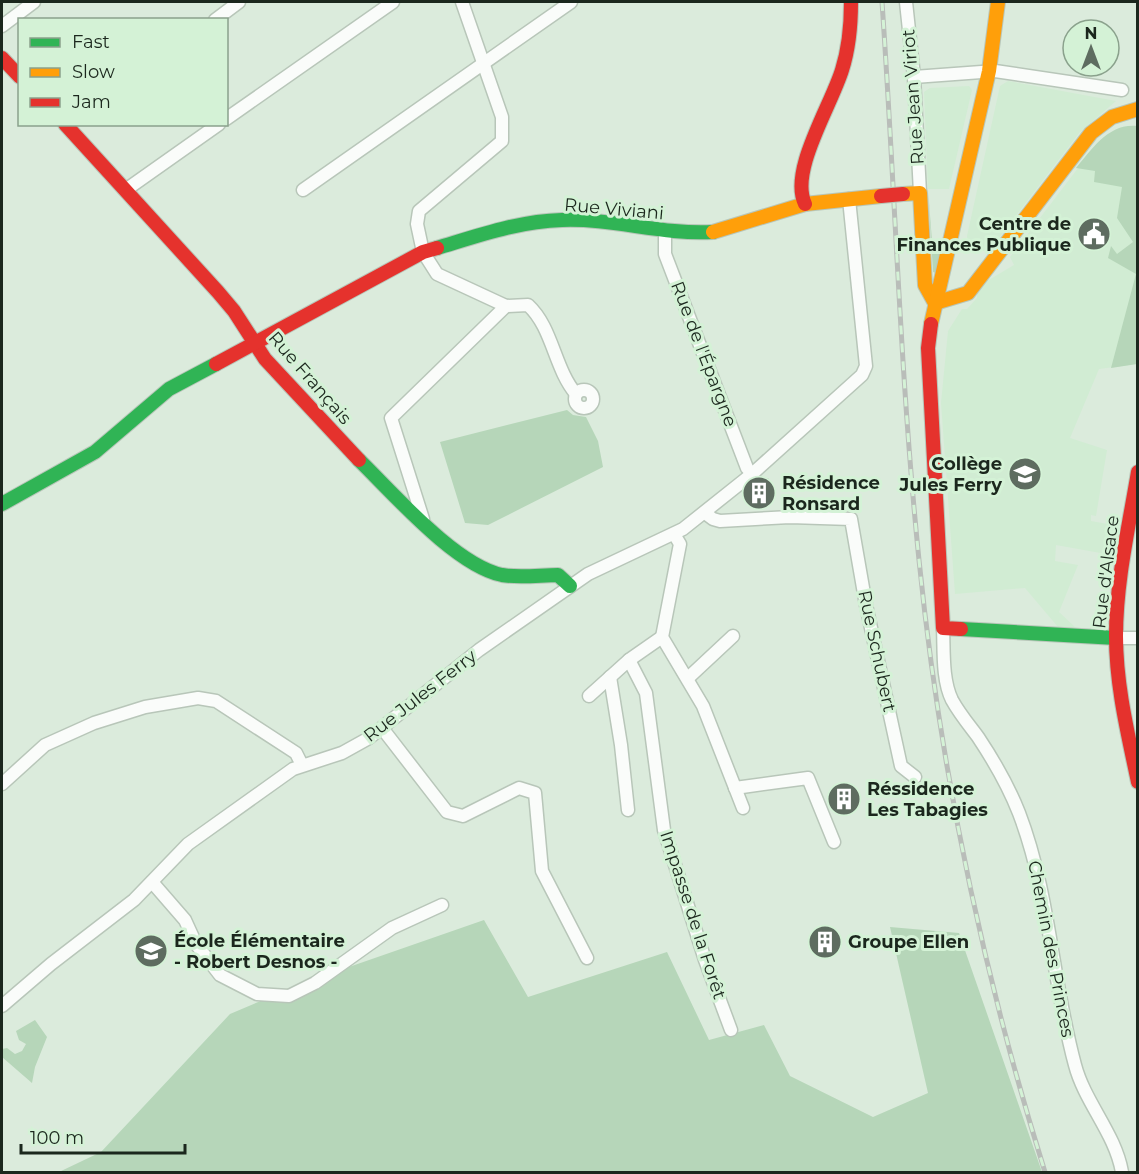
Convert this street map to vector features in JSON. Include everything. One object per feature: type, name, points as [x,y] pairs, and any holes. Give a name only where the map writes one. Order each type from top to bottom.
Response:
[{"type":"street","points":[[2,26],[34,2]]},
{"type":"street","points":[[218,18],[239,2]]},
{"type":"street","points":[[228,118],[393,2]]},
{"type":"street","points":[[462,2],[502,117],[502,141],[419,211],[417,224],[423,252],[437,274],[506,306],[528,306],[537,314],[559,368],[576,394]]},
{"type":"street","points":[[303,190],[571,2]]},
{"type":"street","points":[[805,204],[800,194],[799,181],[847,63],[852,37],[851,2]]},
{"type":"street","name":"Rue Jean Viriot","points":[[906,2],[914,78],[920,193]]},
{"type":"street","points":[[998,2],[989,71],[948,258],[935,303],[928,348],[943,628],[1137,638]]},
{"type":"street","points":[[2,58],[18,75]]},
{"type":"street","points":[[914,78],[989,71],[1122,90]]},
{"type":"street","points":[[935,303],[968,293],[978,283],[1091,133],[1112,117],[1137,110]]},
{"type":"street","points":[[127,189],[216,126]]},
{"type":"street","name":"Rue Français","points":[[72,127],[218,292],[265,359],[339,439],[424,523],[448,545],[480,566],[503,575],[558,575],[570,586]]},
{"type":"street","points":[[920,193],[925,285],[935,303]]},
{"type":"street","name":"Rue Viviani","points":[[2,504],[95,452],[169,388],[423,252],[506,228],[562,220],[636,226],[691,234],[712,232],[805,204],[920,193]]},
{"type":"street","name":"Rue Jules Ferry","points":[[2,1006],[51,964],[134,900],[188,844],[293,769],[342,753],[382,728],[479,651],[588,574],[674,534],[705,513],[862,375],[866,366],[849,198]]},
{"type":"street","name":"Rue de l'Épargne","points":[[665,231],[665,254],[747,468],[752,474]]},
{"type":"street","points":[[923,268],[932,278],[944,275],[962,285],[978,283]]},
{"type":"street","points":[[424,523],[391,418],[506,306]]},
{"type":"street","name":"Rue d'Alsace","points":[[1137,472],[1118,605],[1116,638],[1118,669],[1137,782]]},
{"type":"street","points":[[716,504],[729,521]]},
{"type":"street","points":[[705,513],[713,519],[729,521]]},
{"type":"street","name":"Rue Schubert","points":[[729,521],[790,517],[852,519],[866,605],[901,766],[915,777]]},
{"type":"street","points":[[674,534],[680,544],[662,637],[703,706],[743,808]]},
{"type":"street","name":"Chemin des Princes","points":[[943,628],[945,670],[951,699],[1006,780],[1031,847],[1040,878],[1061,1005],[1076,1067],[1093,1107],[1112,1140],[1122,1173]]},
{"type":"street","points":[[688,678],[733,636]]},
{"type":"street","points":[[589,696],[629,660],[662,637]]},
{"type":"street","name":"Impasse de la Forêt","points":[[629,660],[646,693],[664,830],[698,941],[731,1030]]},
{"type":"street","points":[[610,677],[628,810]]},
{"type":"street","points":[[2,784],[45,745],[94,723],[145,706],[198,698],[216,700],[296,753],[302,765]]},
{"type":"street","points":[[382,728],[447,812],[463,816],[519,789],[535,793],[542,871],[587,958]]},
{"type":"street","points":[[735,788],[808,778],[834,842]]},
{"type":"street","points":[[152,882],[185,920],[196,944],[220,975],[257,994],[289,996],[315,983],[392,928],[442,905]]},
{"type":"shaded area","points":[[1008,81],[1116,101],[1080,132],[993,246],[984,251],[975,250],[968,245],[967,236],[1000,86]]},
{"type":"shaded area","points":[[969,86],[972,90],[949,189],[928,189],[924,92],[930,88]]},
{"type":"shaded area","points":[[1127,126],[1137,126],[1137,364],[1111,368],[1136,274],[1108,258],[1111,246],[1117,254],[1133,242],[1117,218],[1122,187],[1094,182],[1095,171],[1076,168],[1110,133]]},
{"type":"shaded area","name":"Collège Jules Ferry","points":[[1137,126],[1137,364],[1099,369],[1070,438],[1107,450],[1096,516],[1091,515],[1091,521],[1119,526],[1117,556],[1056,545],[1055,561],[1078,565],[1059,612],[1075,627],[1058,627],[1025,588],[955,594],[941,403],[948,331],[962,309],[967,309],[977,298],[977,294],[987,281],[1014,265],[1010,257],[1098,142],[1121,127]]},
{"type":"shaded area","points":[[928,189],[932,241],[944,243],[936,273],[933,272]]},
{"type":"shaded area","points":[[567,410],[573,415],[586,417],[598,441],[603,467],[488,525],[465,523],[440,442]]},
{"type":"shaded area","points":[[484,920],[528,997],[667,952],[709,1040],[764,1025],[790,1076],[873,1117],[928,1093],[890,927],[959,933],[1042,1172],[59,1172],[101,1152],[230,1014],[303,983]]},
{"type":"shaded area","points":[[35,1020],[47,1037],[35,1067],[32,1083],[2,1057],[2,1049],[7,1048],[15,1054],[22,1051],[26,1044],[19,1040],[16,1031]]},
{"type":"railway","points":[[882,2],[912,491],[928,638],[952,793],[983,946],[1045,1172]]},
{"type":"traffic: fast","points":[[437,248],[514,226],[562,220],[600,221],[675,231],[713,232]]},
{"type":"traffic: fast","points":[[2,504],[95,452],[169,389],[216,364]]},
{"type":"traffic: fast","points":[[359,460],[426,527],[465,558],[484,569],[502,575],[558,575],[570,586]]},
{"type":"traffic: fast","points":[[961,629],[1116,638]]},
{"type":"traffic: slow","points":[[931,324],[989,71],[998,2]]},
{"type":"traffic: slow","points":[[935,303],[968,293],[1091,133],[1112,117],[1138,109]]},
{"type":"traffic: slow","points":[[903,194],[920,193],[925,285],[935,303]]},
{"type":"traffic: slow","points":[[713,232],[805,204],[881,196]]},
{"type":"traffic: jam","points":[[805,204],[802,174],[813,138],[837,85],[844,62],[851,19],[851,2]]},
{"type":"traffic: jam","points":[[2,58],[18,75]]},
{"type":"traffic: jam","points":[[67,126],[218,292],[234,311],[265,359],[359,460]]},
{"type":"traffic: jam","points":[[881,196],[903,194]]},
{"type":"traffic: jam","points":[[216,364],[423,252],[437,248]]},
{"type":"traffic: jam","points":[[931,324],[928,348],[943,628],[961,629]]},
{"type":"traffic: jam","points":[[1138,472],[1121,574],[1116,636],[1120,692],[1138,782]]},
{"type":"place","name":"Centre de Finances Publique","points":[[1094,234]]},
{"type":"place","name":"Collège Jules Ferry","points":[[1025,474]]},
{"type":"place","name":"Résidence Ronsard","points":[[759,493]]},
{"type":"place","name":"Réssidence Les Tabagies","points":[[844,799]]},
{"type":"place","name":"Groupe Ellen","points":[[825,942]]},
{"type":"place","name":"École Élémentaire - Robert Desnos -","points":[[151,951]]}]
